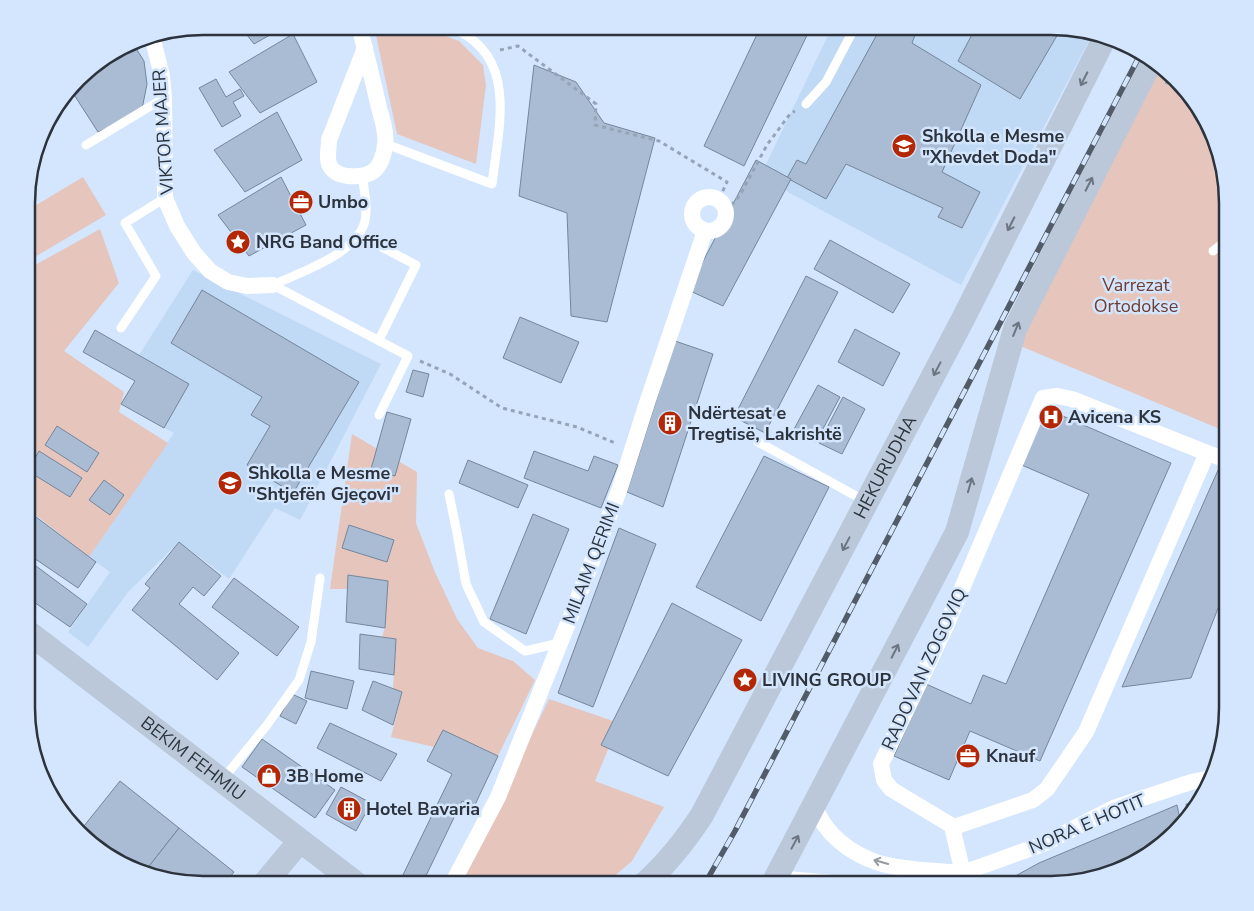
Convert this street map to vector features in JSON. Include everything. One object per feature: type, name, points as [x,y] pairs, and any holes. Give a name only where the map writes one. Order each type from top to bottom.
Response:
[{"type":"main road","name":"HEKURUDHA","points":[[653,876],[682,845],[702,815],[963,319],[1102,43]]},
{"type":"main road","points":[[777,876],[956,532],[1015,330],[1148,66]]},
{"type":"main road","name":"BEKIM FEHMIU","points":[[35,637],[345,876]]},
{"type":"main road","points":[[271,876],[300,842]]},
{"type":"street","points":[[361,35],[386,144],[382,160],[374,170],[347,176],[336,173],[329,165],[329,140],[364,48]]},
{"type":"street","name":"VIKTOR MAJER","points":[[154,43],[162,76],[164,98],[166,198],[177,226],[194,253],[210,271],[228,282],[247,286],[273,285]]},
{"type":"street","points":[[706,196],[713,197],[723,205],[723,224],[718,229],[705,231],[698,228],[691,217],[691,210],[694,204],[706,196]]},
{"type":"street","name":"MILAIM QERIMI","points":[[456,876],[498,797],[620,488],[705,231]]},
{"type":"street","name":"RADOVAN ZOGOVIQ","points":[[954,827],[891,789],[884,780],[881,764],[946,626],[1043,398],[1057,396],[1072,398],[1219,457]]},
{"type":"street","points":[[963,876],[953,830],[954,827],[1033,800],[1047,789],[1086,732],[1207,453]]},
{"type":"street","name":"NORA E HOTIT","points":[[971,876],[1043,844],[1116,808],[1203,780]]},
{"type":"street","name":"NORA E HOTIT","points":[[814,806],[819,819],[833,835],[851,850],[879,863],[950,876]]},
{"type":"lane","points":[[386,144],[492,184],[500,108],[500,90],[494,68],[486,52],[474,40],[465,35]]},
{"type":"lane","points":[[806,104],[826,82],[850,35]]},
{"type":"lane","points":[[86,145],[164,98]]},
{"type":"lane","points":[[273,285],[316,266],[345,249],[359,235],[365,222],[366,209],[362,174]]},
{"type":"lane","points":[[121,328],[156,276],[125,223],[166,198]]},
{"type":"lane","points":[[359,235],[416,265],[379,340]]},
{"type":"lane","points":[[1213,250],[1219,246]]},
{"type":"lane","name":"VIKTOR MAJER","points":[[273,285],[408,356]]},
{"type":"lane","points":[[379,415],[408,356]]},
{"type":"lane","points":[[758,442],[868,502]]},
{"type":"lane","points":[[448,494],[466,584],[484,622],[524,651],[560,643]]},
{"type":"lane","points":[[221,781],[267,725],[299,680],[311,642],[320,578]]},
{"type":"path","points":[[486,52],[518,46],[596,104],[595,126],[659,141],[727,182],[723,205]]},
{"type":"path","points":[[723,205],[740,195],[766,145],[790,114],[806,104]]},
{"type":"path","points":[[408,356],[450,374],[502,408],[576,427],[632,451]]},
{"type":"shaded area","name":"Shkolla e Mesme \"Xhevdet Doda\"","points":[[828,35],[1062,35],[1090,40],[961,285],[760,177]]},
{"type":"shaded area","name":"Shkolla e Mesme \"Shtjefën Gjeçovi\"","points":[[193,270],[381,364],[300,520],[275,508],[229,579],[179,542],[128,592],[88,647],[68,632],[110,572],[89,557],[174,433],[164,428],[189,384],[139,355]]},
{"type":"green space","points":[[376,35],[443,35],[459,41],[483,65],[486,85],[476,164],[397,134]]},
{"type":"green space","name":"Varrezat Ortodokse","points":[[1155,71],[1177,92],[1196,119],[1206,139],[1218,181],[1219,429],[1008,341]]},
{"type":"green space","points":[[83,177],[106,215],[35,257],[35,206]]},
{"type":"green space","points":[[100,229],[119,283],[64,351],[124,392],[119,412],[168,443],[89,557],[35,515],[35,265]]},
{"type":"green space","points":[[352,434],[417,472],[416,523],[434,570],[457,619],[478,648],[513,661],[535,680],[498,756],[443,730],[434,747],[391,737],[402,693],[393,689],[396,639],[382,637],[385,628],[388,581],[349,575],[348,589],[330,589]]},
{"type":"green space","points":[[549,699],[619,723],[595,781],[664,807],[632,861],[614,876],[464,876]]},
{"type":"building","points":[[247,35],[270,35],[254,44]]},
{"type":"building","points":[[294,35],[317,82],[260,113],[229,72]]},
{"type":"building","points":[[757,35],[807,35],[744,166],[704,146]]},
{"type":"building","name":"Shkolla e Mesme \"Xhevdet Doda\"","points":[[877,35],[915,35],[912,43],[981,85],[942,172],[980,192],[962,228],[938,217],[943,208],[846,164],[826,199],[787,178],[797,160],[806,164]]},
{"type":"building","points":[[972,35],[1057,35],[1020,99],[958,61]]},
{"type":"building","points":[[137,49],[144,61],[147,84],[142,109],[124,122],[98,132],[74,95],[92,77],[110,63]]},
{"type":"building","points":[[534,65],[576,82],[604,123],[655,138],[607,322],[571,316],[567,213],[519,196]]},
{"type":"building","points":[[216,79],[226,97],[240,89],[244,96],[233,102],[241,116],[222,127],[199,88]]},
{"type":"building","points":[[277,112],[302,160],[245,192],[214,150]]},
{"type":"building","points":[[756,160],[791,179],[723,306],[688,290]]},
{"type":"building","points":[[281,177],[306,225],[249,256],[218,215]]},
{"type":"building","points":[[830,240],[910,284],[893,313],[814,269]]},
{"type":"building","points":[[806,276],[838,292],[765,433],[734,417]]},
{"type":"building","points":[[202,290],[359,382],[293,493],[247,465],[270,426],[251,415],[262,397],[171,343]]},
{"type":"building","points":[[520,317],[579,342],[561,383],[503,358]]},
{"type":"building","points":[[855,329],[900,353],[883,386],[838,362]]},
{"type":"building","points":[[95,330],[189,384],[164,428],[121,404],[135,381],[83,352]]},
{"type":"building","name":"Ndërtesat e Tregtisë, Lakrishtë","points":[[675,341],[713,354],[663,507],[627,492]]},
{"type":"building","points":[[413,370],[429,374],[423,397],[406,392]]},
{"type":"building","points":[[818,385],[840,397],[816,442],[793,431]]},
{"type":"building","points":[[843,397],[865,409],[842,454],[819,443]]},
{"type":"building","points":[[1042,407],[1171,463],[1040,761],[970,731],[949,780],[894,756],[926,684],[971,704],[983,675],[1006,684],[1089,494],[1017,463]]},
{"type":"building","points":[[387,412],[411,419],[395,476],[371,469]]},
{"type":"building","points":[[57,426],[99,453],[87,472],[45,445]]},
{"type":"building","points":[[39,451],[82,478],[70,497],[35,475],[35,458]]},
{"type":"building","points":[[534,451],[588,471],[594,456],[618,465],[601,508],[524,478]]},
{"type":"building","points":[[764,456],[829,487],[761,621],[696,587]]},
{"type":"building","points":[[468,460],[528,485],[518,508],[459,483]]},
{"type":"building","points":[[1219,468],[1219,606],[1191,678],[1122,687]]},
{"type":"building","points":[[104,480],[124,495],[110,515],[89,500]]},
{"type":"building","points":[[533,514],[569,529],[526,634],[490,619]]},
{"type":"building","points":[[35,516],[96,562],[78,588],[35,559]]},
{"type":"building","points":[[349,525],[394,540],[387,562],[342,548]]},
{"type":"building","points":[[619,528],[656,544],[593,707],[558,693]]},
{"type":"building","points":[[179,542],[221,576],[204,596],[193,587],[179,604],[239,653],[217,680],[132,610],[150,588],[145,584]]},
{"type":"building","points":[[35,565],[87,604],[70,627],[35,603]]},
{"type":"building","points":[[348,575],[388,581],[385,628],[346,622]]},
{"type":"building","points":[[234,578],[299,627],[277,656],[212,607]]},
{"type":"building","points":[[672,603],[742,640],[668,776],[601,745]]},
{"type":"building","points":[[360,634],[396,639],[394,675],[359,669]]},
{"type":"building","points":[[311,671],[354,681],[347,709],[305,698]]},
{"type":"building","points":[[373,681],[402,692],[393,725],[362,710]]},
{"type":"building","points":[[292,694],[307,701],[296,724],[280,716]]},
{"type":"building","points":[[330,723],[397,754],[381,781],[317,748]]},
{"type":"building","points":[[443,730],[498,756],[474,807],[462,801],[426,876],[402,876],[452,774],[427,761]]},
{"type":"building","points":[[262,739],[335,790],[315,818],[242,767]]},
{"type":"building","points":[[120,781],[179,828],[149,866],[119,853],[84,827]]},
{"type":"building","name":"Hotel Bavaria","points":[[341,787],[371,803],[356,831],[326,814]]},
{"type":"building","points":[[1177,805],[1179,816],[1170,827],[1144,848],[1125,859],[1105,867],[1073,875],[1015,876],[1039,863]]},
{"type":"building","points":[[179,828],[234,872],[231,876],[192,876],[149,866]]},
{"type":"railway","points":[[709,876],[735,831],[1138,59]]},
{"type":"place","name":"Shkolla e Mesme \"Xhevdet Doda\"","points":[[904,146]]},
{"type":"place","name":"Umbo","points":[[301,202]]},
{"type":"place","name":"NRG Band Office","points":[[238,242]]},
{"type":"place","name":"Avicena KS","points":[[1051,417]]},
{"type":"place","name":"Ndërtesat e Tregtisë, Lakrishtë","points":[[670,423]]},
{"type":"place","name":"Shkolla e Mesme \"Shtjefën Gjeçovi\"","points":[[230,483]]},
{"type":"place","name":"LIVING GROUP","points":[[745,680]]},
{"type":"place","name":"Knauf","points":[[968,756]]},
{"type":"place","name":"3B Home","points":[[269,776]]},
{"type":"place","name":"Hotel Bavaria","points":[[349,809]]}]
